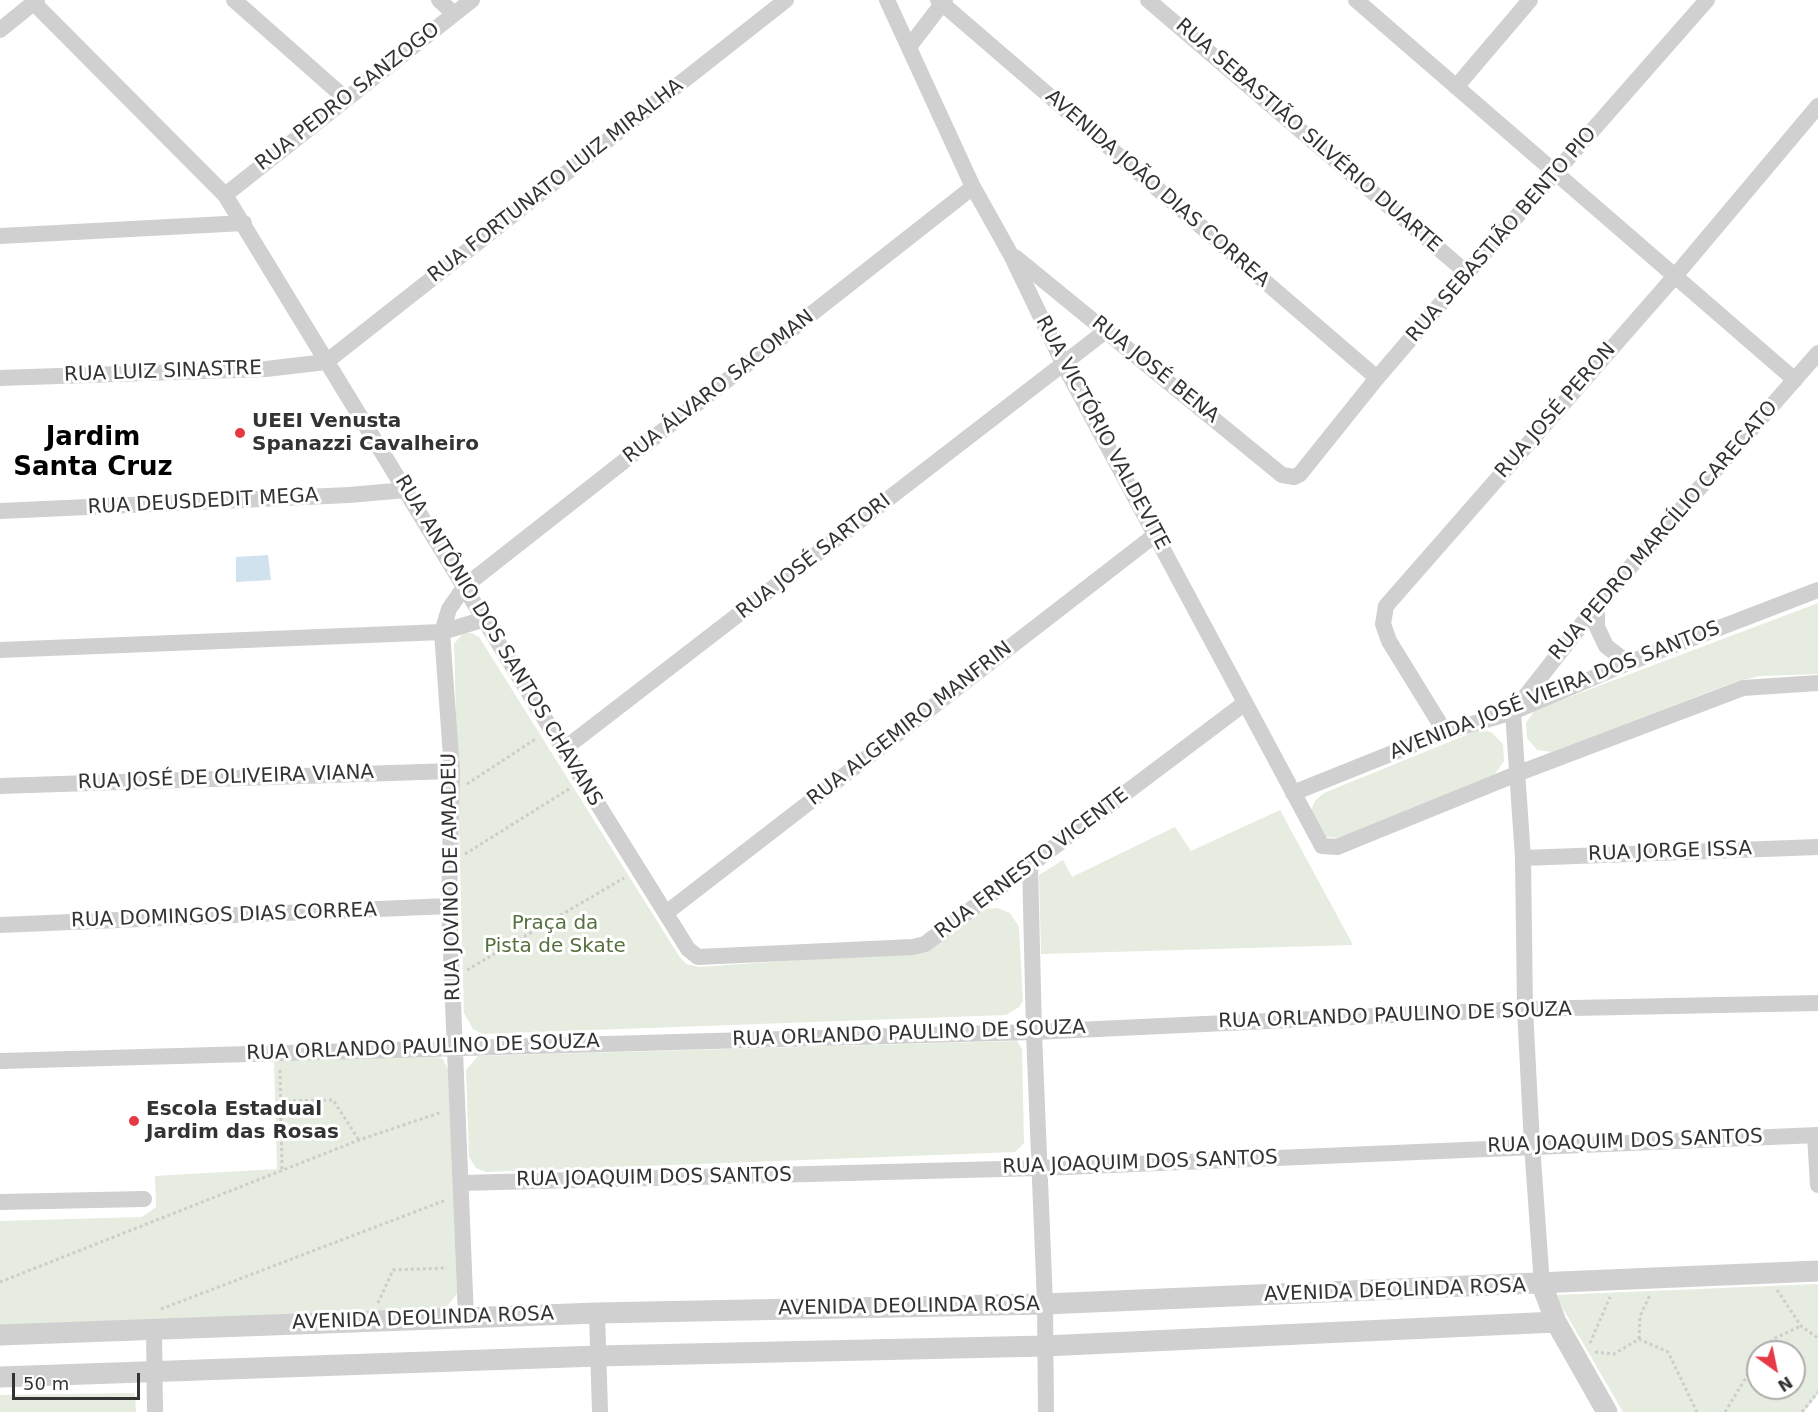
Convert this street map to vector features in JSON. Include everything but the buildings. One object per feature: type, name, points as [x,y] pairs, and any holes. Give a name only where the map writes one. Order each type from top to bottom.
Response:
[{"type":"street","points":[[234,0],[346,99]]},
{"type":"street","points":[[439,0],[454,14]]},
{"type":"street","name":"RUA PEDRO SANZOGO","points":[[225,195],[472,0]]},
{"type":"street","name":"RUA FORTUNATO LUIZ MIRALHA","points":[[326,362],[786,0]]},
{"type":"street","name":"RUA VICTÓRIO VALDEVITE","points":[[887,0],[973,187],[1011,255],[1064,365],[1319,844],[1337,847],[1519,773]]},
{"type":"street","name":"RUA SEBASTIÃO SILVÉRIO DUARTE","points":[[1148,0],[1467,273]]},
{"type":"street","points":[[1356,0],[1795,380]]},
{"type":"street","points":[[1456,87],[1530,0]]},
{"type":"street","name":"RUA SEBASTIÃO BENTO PIO","points":[[1300,474],[1377,378],[1467,273],[1707,0]]},
{"type":"street","points":[[0,30],[36,1]]},
{"type":"street","name":"RUA ANTÔNIO DOS SANTOS CHAVANS","points":[[36,1],[225,195],[688,949]]},
{"type":"street","points":[[909,47],[942,1]]},
{"type":"street","name":"AVENIDA JOÃO DIAS CORREA","points":[[942,1],[1377,378]]},
{"type":"street","name":"RUA JOSÉ PERON","points":[[1445,732],[1389,641],[1383,624],[1386,606],[1675,276],[1818,106]]},
{"type":"street","name":"RUA ÁLVARO SACOMAN","points":[[465,586],[973,187]]},
{"type":"street","points":[[0,236],[244,223]]},
{"type":"street","name":"RUA JOSÉ BENA","points":[[1011,255],[1107,330],[1282,476],[1300,474]]},
{"type":"street","name":"RUA JOSÉ SARTORI","points":[[564,749],[1107,330]]},
{"type":"street","name":"RUA PEDRO MARCÍLIO CARECATO","points":[[1513,712],[1597,605],[1818,353]]},
{"type":"street","name":"RUA LUIZ SINASTRE","points":[[0,378],[266,369],[326,362]]},
{"type":"street","name":"RUA DEUSDEDIT MEGA","points":[[0,511],[338,496],[406,490]]},
{"type":"street","name":"RUA ALGEMIRO MANFRIN","points":[[666,913],[1155,535]]},
{"type":"street","name":"RUA JOVINO DE AMADEU","points":[[465,586],[449,609],[442,632],[452,771],[449,906],[466,1318]]},
{"type":"street","name":"AVENIDA JOSÉ VIEIRA DOS SANTOS","points":[[1293,794],[1445,732],[1513,712],[1628,663],[1818,590]]},
{"type":"street","points":[[1597,605],[1597,627],[1606,646],[1628,663]]},
{"type":"street","points":[[0,650],[442,632],[485,619]]},
{"type":"street","points":[[1519,773],[1743,688],[1818,683]]},
{"type":"street","name":"RUA ERNESTO VICENTE","points":[[688,949],[706,959],[925,944],[1245,703]]},
{"type":"street","points":[[1513,712],[1519,773],[1523,858],[1525,1009],[1542,1285],[1556,1322],[1607,1412]]},
{"type":"street","name":"RUA JOSÉ DE OLIVEIRA VIANA","points":[[0,786],[452,771]]},
{"type":"street","name":"RUA JORGE ISSA","points":[[1523,858],[1818,847]]},
{"type":"street","points":[[1030,864],[1045,1304],[1046,1412]]},
{"type":"street","name":"RUA DOMINGOS DIAS CORREA","points":[[0,925],[449,906]]},
{"type":"street","name":"RUA ORLANDO PAULINO DE SOUZA","points":[[0,1061],[1034,1032],[1525,1009],[1818,1003]]},
{"type":"street","points":[[1816,1135],[1818,1185]]},
{"type":"street","name":"RUA JOAQUIM DOS SANTOS","points":[[461,1188],[1041,1168],[1532,1145],[1816,1135]]},
{"type":"street","points":[[0,1202],[144,1198]]},
{"type":"street","name":"AVENIDA DEOLINDA ROSA","points":[[0,1335],[157,1319],[368,1322],[597,1313],[1045,1304],[1542,1285],[1818,1271]]},
{"type":"street","points":[[597,1313],[600,1412]]},
{"type":"street","points":[[155,1412],[154,1371],[157,1319]]},
{"type":"street","name":"AVENIDA DEOLINDA ROSA","points":[[0,1377],[598,1356],[1045,1346],[1556,1322]]},
{"type":"path","points":[[452,793],[551,729]]},
{"type":"path","points":[[451,863],[583,781]]},
{"type":"path","points":[[451,980],[639,869]]},
{"type":"path","points":[[280,1052],[282,1170]]},
{"type":"path","points":[[281,1101],[333,1100],[359,1140]]},
{"type":"path","points":[[0,1282],[359,1140],[458,1107]]},
{"type":"path","points":[[157,1319],[461,1188]]},
{"type":"path","points":[[368,1322],[393,1270],[464,1267]]},
{"type":"path","points":[[1776,1273],[1777,1294],[1801,1326],[1818,1338]]},
{"type":"path","points":[[1639,1339],[1640,1316],[1652,1291]]},
{"type":"path","points":[[1587,1350],[1598,1320],[1612,1293],[1600,1293]]},
{"type":"path","points":[[1772,1340],[1801,1326]]},
{"type":"path","points":[[1587,1350],[1604,1355],[1614,1354],[1639,1339]]},
{"type":"path","points":[[1639,1339],[1668,1352],[1697,1412]]},
{"type":"path","points":[[1582,1341],[1592,1359]]},
{"type":"path","points":[[1725,1412],[1746,1378]]},
{"type":"path","points":[[1802,1412],[1818,1392]]},
{"type":"green space","points":[[1818,603],[1818,674],[1760,676],[1735,682],[1552,752],[1537,750],[1527,738],[1526,723],[1535,710]]},
{"type":"green space","name":"Praça da Pista de Skate","points":[[463,633],[471,633],[479,637],[686,964],[699,967],[928,951],[984,909],[997,908],[1010,913],[1019,927],[1023,1001],[1019,1007],[1006,1015],[483,1034],[473,1029],[464,1013],[454,644]]},
{"type":"green space","points":[[1484,730],[1492,733],[1503,744],[1504,761],[1495,774],[1338,838],[1326,837],[1310,812],[1315,801],[1324,793],[1476,731]]},
{"type":"green space","points":[[1280,810],[1353,945],[1041,954],[1039,875],[1063,860],[1072,877],[1175,827],[1191,851]]},
{"type":"green space","points":[[1017,1041],[1022,1049],[1024,1143],[1015,1152],[486,1172],[476,1168],[469,1157],[466,1070],[478,1056]]},
{"type":"green space","points":[[437,1056],[443,1059],[448,1070],[457,1294],[443,1311],[0,1327],[0,1221],[142,1217],[156,1207],[155,1176],[277,1169],[274,1061]]},
{"type":"green space","points":[[1818,1284],[1818,1394],[1804,1412],[1623,1412],[1555,1295]]},
{"type":"green space","points":[[135,1393],[136,1412],[0,1412],[0,1395]]},
{"type":"water","points":[[268,555],[271,580],[236,582],[236,557]]},
{"type":"place","name":"UEEI Venusta Spanazzi Cavalheiro","points":[[240,433]]},
{"type":"place","name":"Escola Estadual Jardim das Rosas","points":[[134,1121]]},
{"type":"district","name":"Jardim Santa Cruz","points":[[93,453]]}]
